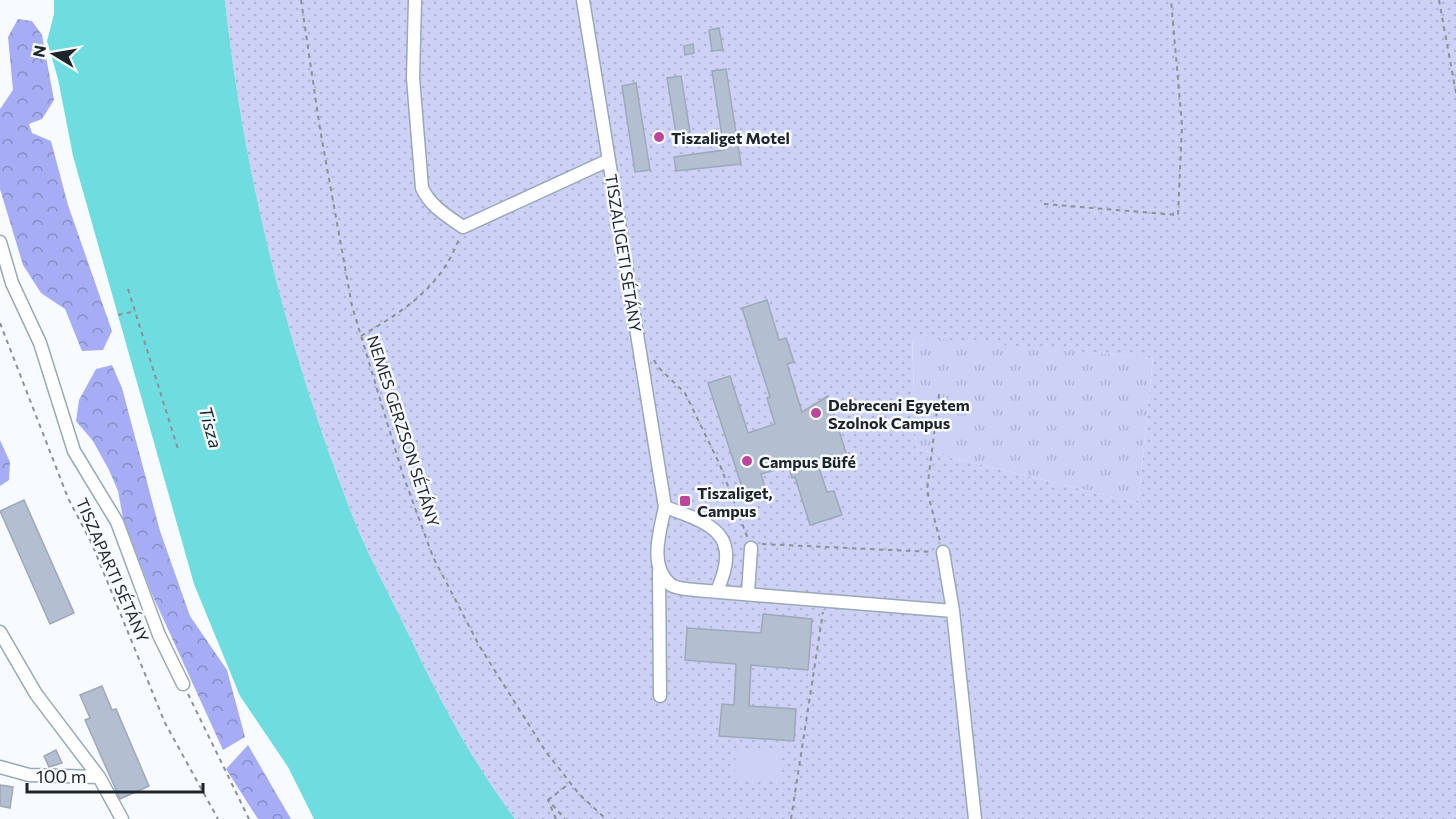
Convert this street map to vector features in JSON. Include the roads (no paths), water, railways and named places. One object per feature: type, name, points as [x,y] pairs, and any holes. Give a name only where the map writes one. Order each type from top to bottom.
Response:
[{"type":"street","points":[[415,0],[413,78],[422,188],[427,199],[463,227],[609,160]]},
{"type":"street","name":"TISZALIGETI SÉTÁNY","points":[[583,0],[665,507],[658,539],[660,696]]},
{"type":"street","points":[[0,242],[12,283],[40,342],[74,451],[117,522],[159,635],[183,684]]},
{"type":"street","points":[[665,507],[696,518],[715,529],[726,547],[726,569],[717,591]]},
{"type":"street","points":[[748,593],[750,546]]},
{"type":"street","points":[[943,552],[953,611],[975,819]]},
{"type":"street","points":[[659,571],[672,586],[953,611]]},
{"type":"street","points":[[0,632],[36,694],[99,777],[122,819]]},
{"type":"street","points":[[0,767],[29,775],[99,777]]},
{"type":"water","name":"Tisza","points":[[54,0],[225,0],[244,132],[272,263],[308,391],[330,454],[365,546],[431,681],[469,750],[515,819],[314,819],[288,767],[240,696],[194,584],[73,156],[58,79],[47,41],[54,14]]},
{"type":"place","name":"Tiszaliget Motel","points":[[659,137]]},
{"type":"place","name":"Debreceni Egyetem Szolnok Campus","points":[[816,413]]},
{"type":"place","name":"Campus Büfé","points":[[747,461]]},
{"type":"place","name":"Tiszaliget, Campus","points":[[685,501]]}]
